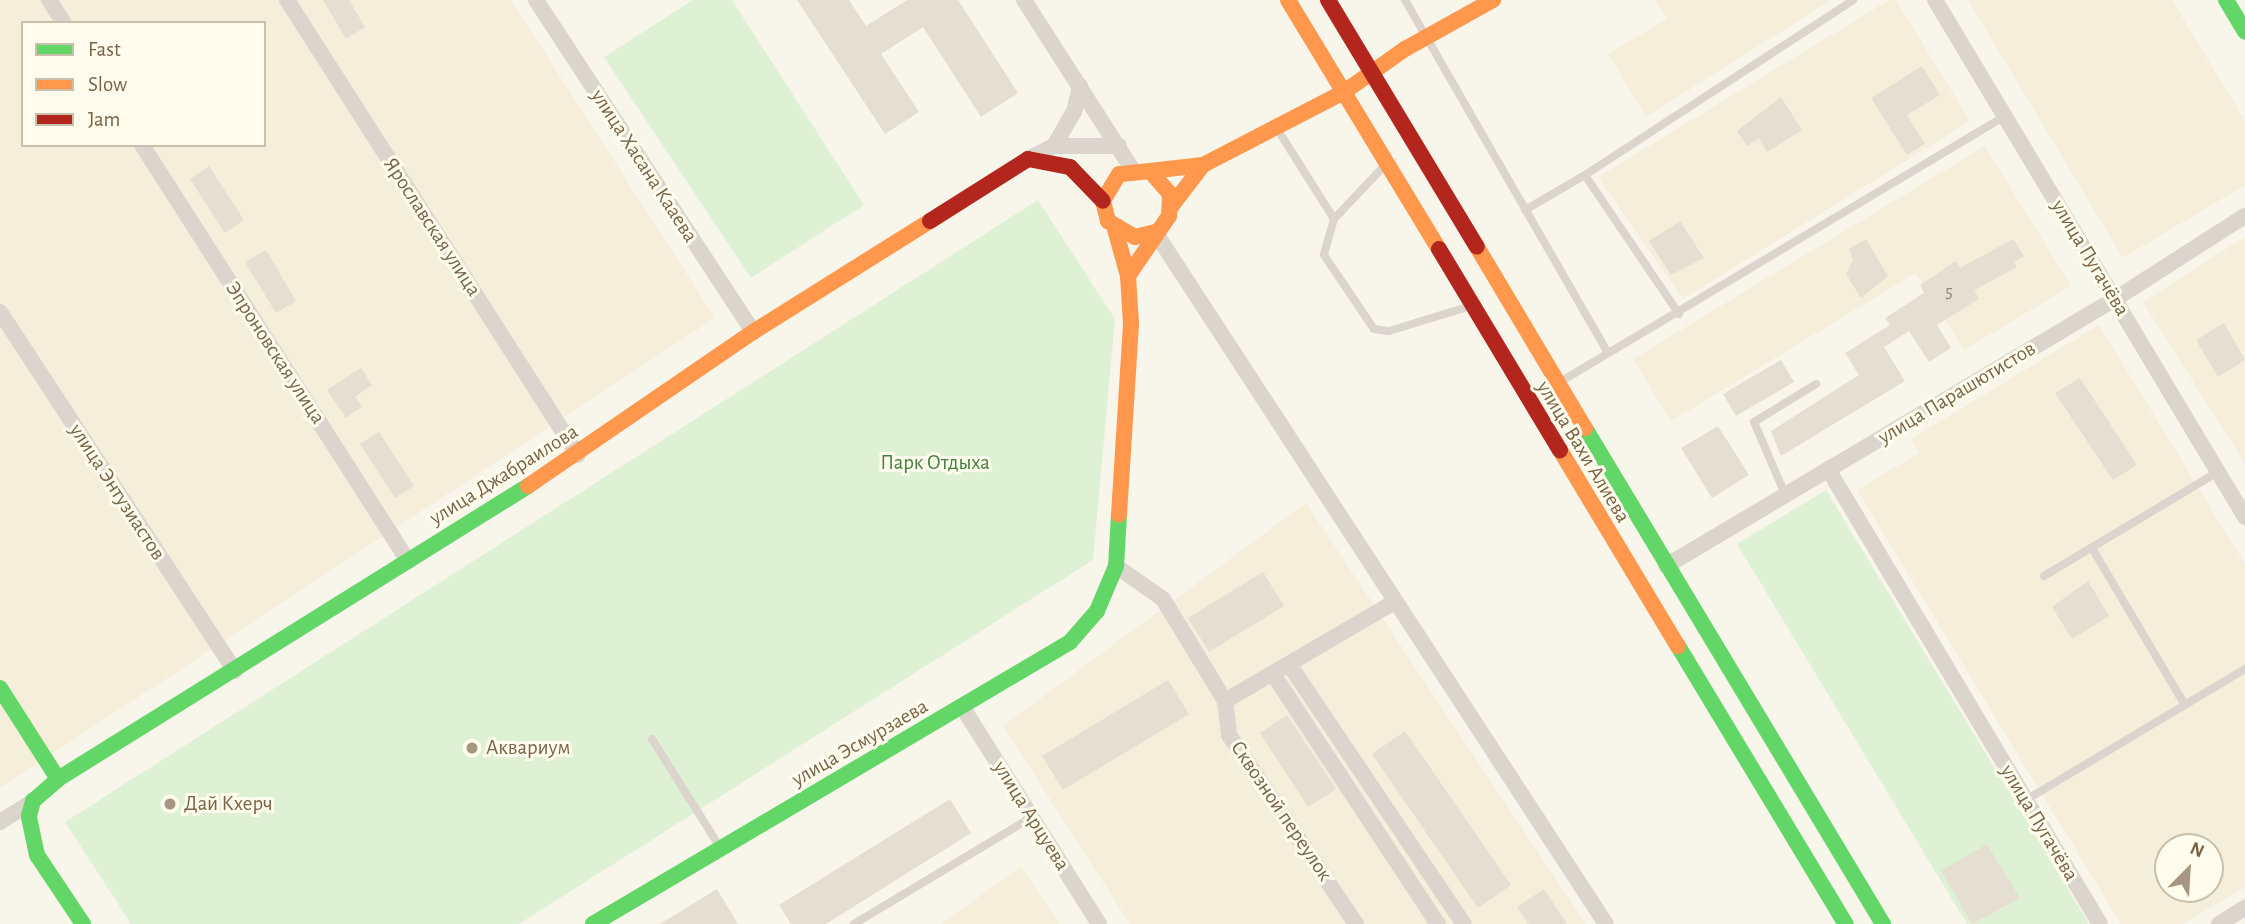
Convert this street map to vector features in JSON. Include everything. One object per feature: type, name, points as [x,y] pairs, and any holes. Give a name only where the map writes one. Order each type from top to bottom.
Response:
[{"type":"street","points":[[49,0],[63,21]]},
{"type":"street","name":"Ярославская улица","points":[[287,0],[578,455]]},
{"type":"street","name":"улица Хасана Кааева","points":[[536,0],[752,332]]},
{"type":"street","points":[[1024,0],[1132,169]]},
{"type":"street","name":"улица Вахи Алиева","points":[[1288,0],[1846,924]]},
{"type":"street","name":"улица Вахи Алиева","points":[[1328,0],[1883,924]]},
{"type":"street","points":[[1103,201],[1110,181],[1132,169],[1150,171],[1203,165],[1344,92],[1426,38],[1493,0]]},
{"type":"street","name":"улица Пугачёва","points":[[1935,0],[2245,517]]},
{"type":"street","points":[[2226,0],[2245,32]]},
{"type":"street","points":[[1054,146],[1074,112],[1080,86]]},
{"type":"street","name":"улица Джабраилова","points":[[0,822],[33,801],[58,779],[578,455],[752,332],[1028,159],[1054,146],[1119,146]]},
{"type":"street","name":"Эпроновская улица","points":[[143,147],[408,561]]},
{"type":"street","points":[[1028,159],[1070,167],[1103,201],[1115,229],[1135,237],[1155,232]]},
{"type":"street","points":[[1128,276],[1170,208],[1203,165]]},
{"type":"street","points":[[1150,171],[1166,185],[1170,208]]},
{"type":"street","name":"улица Парашютистов","points":[[1666,565],[2115,299],[2245,216]]},
{"type":"street","name":"улица Эсмурзаева","points":[[593,924],[963,708],[1070,642],[1097,611],[1116,566],[1130,324],[1128,276],[1115,229]]},
{"type":"street","points":[[1155,232],[1393,603],[1606,924]]},
{"type":"street","name":"улица Энтузиастов","points":[[0,312],[235,671]]},
{"type":"street","name":"улица Пугачёва","points":[[1828,469],[2100,924]]},
{"type":"street","name":"Сквозной переулок","points":[[1116,566],[1163,599],[1225,701],[1229,735],[1356,924]]},
{"type":"street","points":[[1225,701],[1393,603]]},
{"type":"street","points":[[1289,664],[1464,924]]},
{"type":"street","points":[[1273,674],[1438,924]]},
{"type":"street","points":[[0,688],[58,779]]},
{"type":"street","name":"улица Арцуева","points":[[963,708],[1100,924]]},
{"type":"street","points":[[33,801],[29,817],[37,855],[83,924]]},
{"type":"street","points":[[2219,924],[2245,908]]},
{"type":"lane","points":[[1405,0],[1608,353]]},
{"type":"lane","points":[[1525,210],[1585,175],[1853,0]]},
{"type":"lane","points":[[1558,383],[1679,314],[2005,116]]},
{"type":"lane","points":[[1276,127],[1334,219]]},
{"type":"lane","points":[[1388,162],[1334,219],[1324,255],[1374,329],[1389,331],[1471,306]]},
{"type":"lane","points":[[1585,175],[1679,314]]},
{"type":"lane","points":[[1785,494],[1754,422],[1816,384]]},
{"type":"lane","points":[[2044,576],[2218,471]]},
{"type":"lane","points":[[2092,548],[2185,705]]},
{"type":"lane","points":[[2026,800],[2245,669]]},
{"type":"lane","points":[[652,739],[721,849]]},
{"type":"lane","points":[[855,924],[1032,817]]},
{"type":"shaded area","points":[[0,0],[511,0],[715,318],[0,788]]},
{"type":"shaded area","points":[[1655,0],[1831,0],[1646,117],[1608,54],[1667,19]]},
{"type":"shaded area","points":[[1889,0],[1896,0],[1970,121],[1683,299],[1598,177]]},
{"type":"shaded area","points":[[1968,0],[2172,0],[2245,121],[2245,185],[2123,258]]},
{"type":"shaded area","points":[[1985,146],[2071,286],[1964,350],[1916,273],[1671,421],[1633,359]]},
{"type":"shaded area","points":[[2245,237],[2245,464],[2143,302]]},
{"type":"shaded area","points":[[2099,325],[2245,564],[2245,887],[2224,900],[2224,833],[2154,833],[2154,903],[2218,903],[2183,924],[2121,924],[1857,490],[1919,453],[1911,439]]},
{"type":"shaded area","points":[[1306,503],[1586,924],[1130,924],[1003,726]]},
{"type":"shaded area","points":[[1021,867],[1060,924],[940,924]]},
{"type":"green space","points":[[693,0],[732,0],[864,205],[751,278],[604,57]]},
{"type":"green space","name":"Парк Отдыха","points":[[1038,200],[1115,319],[1093,560],[519,924],[131,924],[65,822]]},
{"type":"green space","points":[[1826,490],[2089,924],[1967,924],[1737,544]]},
{"type":"building","points":[[323,0],[349,0],[365,27],[346,39]]},
{"type":"building","points":[[797,0],[849,0],[866,26],[907,0],[958,0],[1018,93],[981,117],[923,27],[881,54],[919,112],[885,134]]},
{"type":"building","points":[[1922,66],[1940,95],[1907,115],[1925,144],[1907,155],[1871,98]]},
{"type":"building","points":[[1781,97],[1802,130],[1767,152],[1759,138],[1747,146],[1737,131]]},
{"type":"building","points":[[209,166],[244,220],[225,233],[190,179]]},
{"type":"building","points":[[1680,221],[1704,258],[1671,275],[1649,241]]},
{"type":"building","points":[[1866,239],[1888,276],[1861,298],[1846,274],[1853,260],[1849,249]]},
{"type":"building","points":[[2013,239],[2024,256],[2014,262],[2017,267],[1974,290],[1979,299],[1937,325],[1951,348],[1929,362],[1909,331],[1884,347],[1905,381],[1781,456],[1771,431],[1859,375],[1845,353],[1890,325],[1885,318],[1924,293],[1920,285],[1956,261],[1960,268]]},
{"type":"building","points":[[266,250],[296,301],[276,313],[245,262]]},
{"type":"building","points":[[2224,323],[2245,360],[2218,377],[2196,340]]},
{"type":"building","points":[[1781,360],[1794,382],[1736,416],[1723,394]]},
{"type":"building","points":[[361,368],[372,385],[355,397],[362,407],[346,418],[327,390]]},
{"type":"building","points":[[2080,378],[2137,465],[2113,480],[2055,393]]},
{"type":"building","points":[[1718,426],[1749,475],[1712,498],[1681,448]]},
{"type":"building","points":[[379,432],[414,486],[395,498],[360,444]]},
{"type":"building","points":[[1263,572],[1284,606],[1209,652],[1188,618]]},
{"type":"building","points":[[2088,581],[2109,616],[2072,639],[2052,607]]},
{"type":"building","points":[[1168,680],[1189,714],[1063,790],[1042,756]]},
{"type":"building","points":[[1287,715],[1336,789],[1308,807],[1260,733]]},
{"type":"building","points":[[1405,731],[1511,885],[1478,908],[1372,754]]},
{"type":"building","points":[[950,799],[971,833],[826,924],[791,924],[779,905]]},
{"type":"building","points":[[1987,844],[2020,898],[1972,924],[1941,871]]},
{"type":"building","points":[[717,889],[738,924],[660,924]]},
{"type":"building","points":[[1544,889],[1567,924],[1529,924],[1517,907]]},
{"type":"traffic: fast","points":[[2226,0],[2245,32]]},
{"type":"traffic: fast","points":[[1585,428],[1883,924]]},
{"type":"traffic: fast","points":[[83,924],[37,855],[29,816],[33,801],[58,779],[528,486]]},
{"type":"traffic: fast","points":[[593,924],[1070,642],[1097,611],[1116,566],[1119,515]]},
{"type":"traffic: fast","points":[[1678,646],[1846,924]]},
{"type":"traffic: fast","points":[[0,688],[58,779]]},
{"type":"traffic: slow","points":[[1288,0],[1439,249]]},
{"type":"traffic: slow","points":[[1170,208],[1203,165],[1344,92],[1405,49],[1493,0]]},
{"type":"traffic: slow","points":[[1150,171],[1203,165]]},
{"type":"traffic: slow","points":[[1128,276],[1169,216],[1170,194],[1150,171],[1119,174],[1103,201],[1108,221],[1135,237],[1155,232]]},
{"type":"traffic: slow","points":[[528,486],[753,332],[930,221]]},
{"type":"traffic: slow","points":[[1115,229],[1128,276],[1131,324],[1119,515]]},
{"type":"traffic: slow","points":[[1477,247],[1585,428]]},
{"type":"traffic: slow","points":[[1560,450],[1678,646]]},
{"type":"traffic: jam","points":[[1328,0],[1477,247]]},
{"type":"traffic: jam","points":[[930,221],[1028,159],[1070,167],[1103,201]]},
{"type":"traffic: jam","points":[[1439,249],[1560,450]]},
{"type":"place","name":"Аквариум","points":[[472,748]]},
{"type":"place","name":"Дай Кхерч","points":[[170,804]]}]
